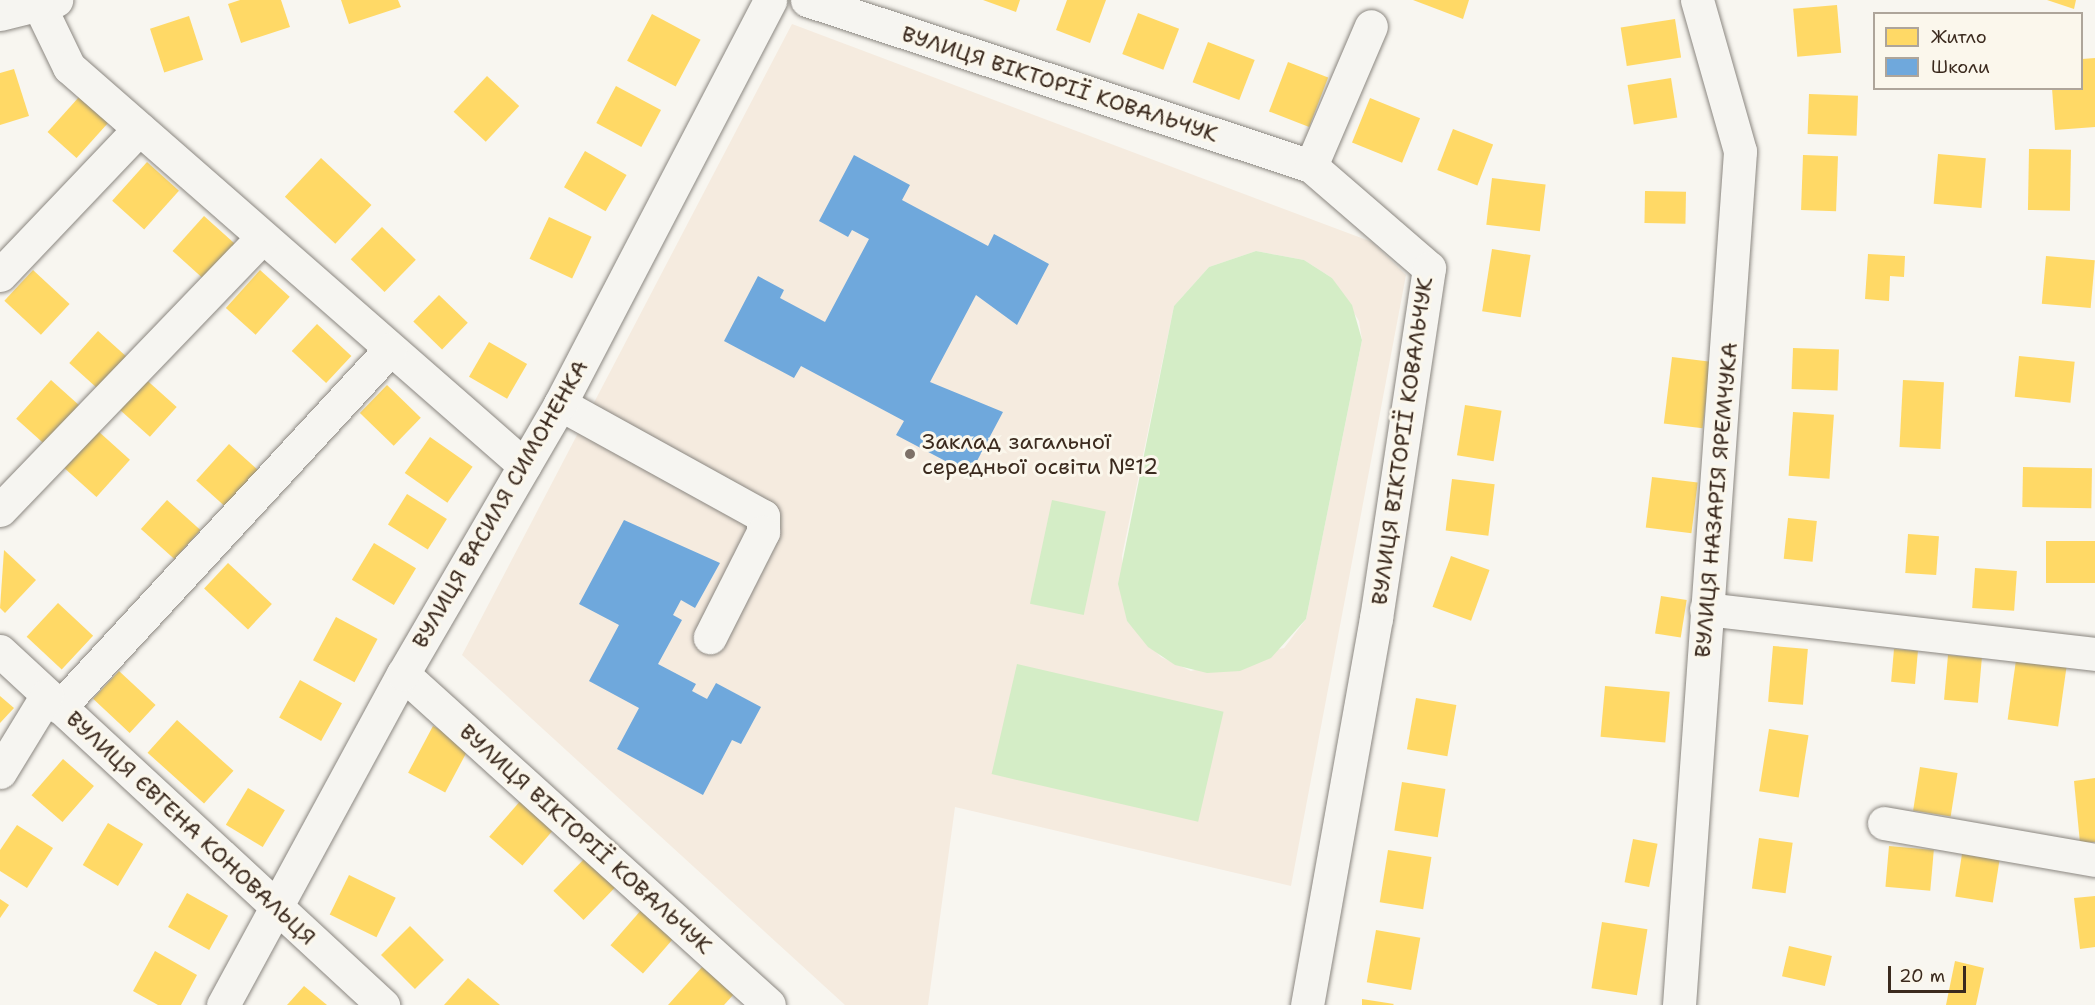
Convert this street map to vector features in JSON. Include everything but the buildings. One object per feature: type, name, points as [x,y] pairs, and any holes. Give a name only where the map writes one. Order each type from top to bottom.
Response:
[{"type":"street","name":"ВУЛИЦЯ ВАСИЛЯ СИМОНЕНКА","points":[[223,1005],[403,674],[560,404],[770,0]]},
{"type":"street","name":"ВУЛИЦЯ ВІКТОРІЇ КОВАЛЬЧУК","points":[[807,0],[1311,166],[1429,268],[1376,618],[1307,1005]]},
{"type":"street","name":"ВУЛИЦЯ НАЗАРІЯ ЯРЕМЧУКА","points":[[1678,1005],[1740,151],[1697,0]]},
{"type":"street","points":[[0,14],[48,3],[69,67],[524,465]]},
{"type":"street","points":[[1311,166],[1371,26]]},
{"type":"street","points":[[0,275],[139,129]]},
{"type":"street","points":[[0,510],[262,238]]},
{"type":"street","points":[[0,772],[54,701],[390,350]]},
{"type":"street","points":[[560,404],[763,516],[764,532],[710,638]]},
{"type":"street","points":[[1706,609],[2095,654]]},
{"type":"street","name":"ВУЛИЦЯ ЄВГЕНА КОНОВАЛЬЦЯ","points":[[0,651],[383,1005]]},
{"type":"street","name":"ВУЛИЦЯ ВІКТОРІЇ КОВАЛЬЧУК","points":[[403,674],[769,1005]]},
{"type":"street","points":[[1884,823],[2095,860]]},
{"type":"shaded area","name":"Заклад загальної середньої освіти №12","points":[[792,24],[1372,242],[1406,275],[1291,886],[955,807],[928,1005],[845,1005],[462,655]],"holes":[[[1256,251],[1304,260],[1332,278],[1359,321],[1362,340],[1306,619],[1284,648],[1191,671],[1161,657],[1127,621],[1122,556],[1174,306],[1209,267]]]},
{"type":"green space","points":[[1256,251],[1304,260],[1332,278],[1352,305],[1362,340],[1306,619],[1271,658],[1240,671],[1207,673],[1175,665],[1148,647],[1127,621],[1118,584],[1174,306],[1209,267]]},
{"type":"green space","points":[[1052,500],[1106,511],[1084,615],[1030,604]]},
{"type":"green space","points":[[1017,664],[1224,712],[1198,822],[992,774]]},
{"type":"place","name":"Заклад загальної середньої освіти №12","points":[[910,454]]}]
